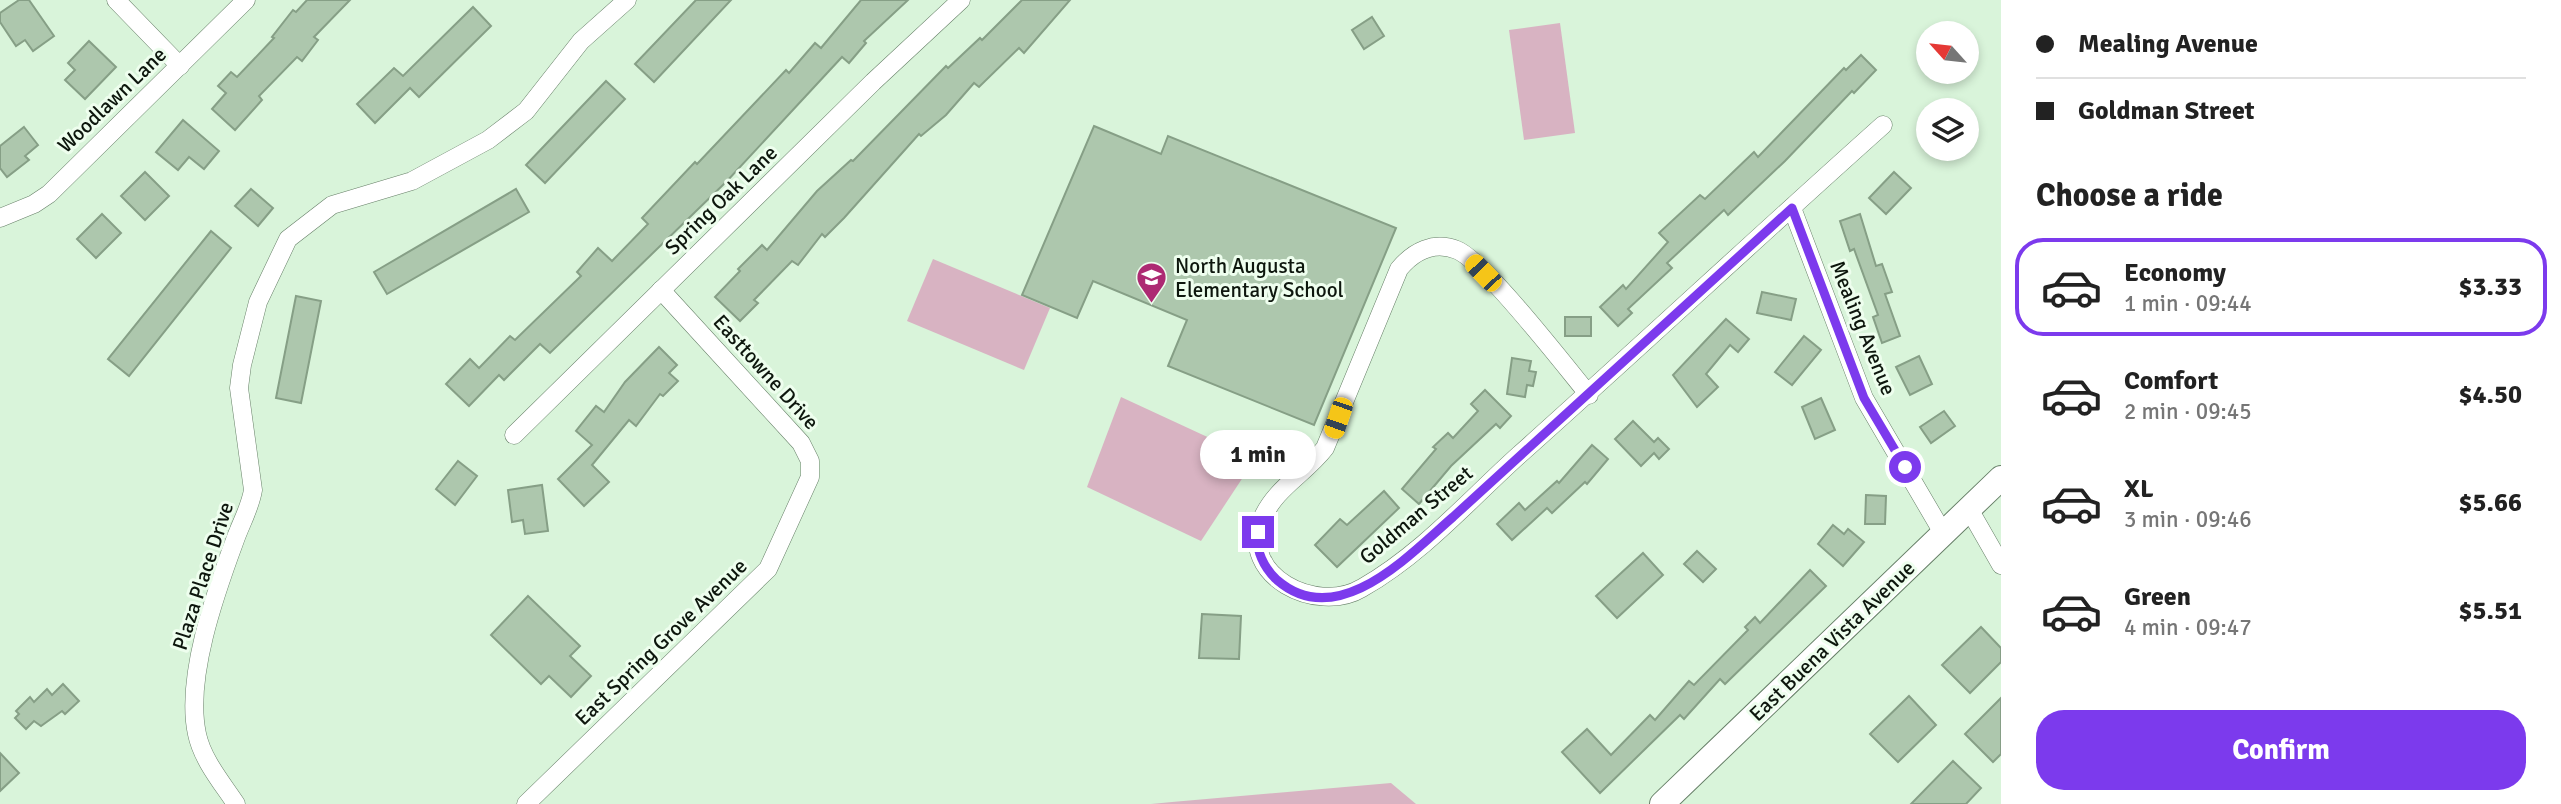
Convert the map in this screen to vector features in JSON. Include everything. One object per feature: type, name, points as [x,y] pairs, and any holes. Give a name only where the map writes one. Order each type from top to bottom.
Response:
[{"type":"main road","name":"East Buena Vista Avenue","points":[[1662,804],[2001,478]]},
{"type":"street","points":[[116,0],[180,66]]},
{"type":"street","name":"Woodlawn Lane","points":[[0,218],[34,204],[49,194],[246,0]]},
{"type":"street","name":"Plaza Place Drive","points":[[236,804],[209,762],[197,736],[194,682],[234,541],[251,501],[253,489],[239,388],[258,302],[276,260],[288,239],[332,205],[412,181],[488,140],[526,111],[581,41],[627,0]]},
{"type":"street","name":"Spring Oak Lane","points":[[514,435],[961,0]]},
{"type":"street","name":"Goldman Street","points":[[1589,395],[1465,254],[1434,247],[1414,254],[1399,269],[1325,448],[1314,462],[1276,496],[1262,519],[1256,542],[1263,562],[1278,580],[1297,592],[1326,597],[1361,589],[1408,556],[1589,395],[1883,125]]},
{"type":"street","name":"Mealing Avenue","points":[[1792,208],[1864,398],[1943,533]]},
{"type":"street","name":"Easttowne Drive","points":[[661,290],[801,443],[807,452],[810,471],[802,495]]},
{"type":"street","name":"East Spring Grove Avenue","points":[[526,804],[768,569],[802,495]]},
{"type":"street","points":[[1969,509],[2001,565]]},
{"type":"shaded area","points":[[1560,23],[1575,133],[1524,140],[1509,30]]},
{"type":"shaded area","points":[[933,259],[1050,308],[1024,370],[907,321]]},
{"type":"shaded area","points":[[1121,397],[1255,459],[1201,541],[1087,487]]},
{"type":"shaded area","points":[[1391,783],[1416,804],[1151,804],[1172,802]]},
{"type":"building","points":[[19,0],[29,0],[54,36],[33,51],[25,40],[16,46],[0,22],[0,13]]},
{"type":"building","points":[[307,0],[350,0],[314,37],[318,40],[302,61],[297,57],[259,96],[262,100],[235,130],[212,109],[226,93],[218,86],[231,72],[237,77],[274,38],[272,37],[293,10],[296,12]]},
{"type":"building","points":[[696,0],[731,0],[654,82],[635,64]]},
{"type":"building","points":[[861,0],[908,0],[864,41],[866,43],[849,63],[842,57],[727,181],[550,353],[540,344],[504,380],[499,375],[469,406],[446,384],[470,359],[479,368],[510,336],[515,340],[581,276],[577,272],[598,248],[612,261],[648,224],[642,218],[695,162],[697,164],[786,70],[789,73],[815,43],[821,48]]},
{"type":"building","points":[[1022,0],[1070,0],[1024,53],[1019,48],[979,87],[974,83],[946,115],[921,136],[919,134],[844,218],[825,237],[822,234],[798,265],[792,261],[754,300],[758,303],[740,321],[715,297],[740,271],[738,269],[762,245],[767,250],[817,191],[853,161],[946,66],[948,68],[980,38],[982,40]]},
{"type":"building","points":[[473,7],[491,26],[419,97],[410,88],[375,123],[357,104],[394,68],[403,76]]},
{"type":"building","points":[[1372,17],[1384,36],[1364,49],[1352,30]]},
{"type":"building","points":[[89,41],[116,67],[85,99],[65,80],[75,70],[68,63]]},
{"type":"building","points":[[1861,55],[1876,70],[1728,215],[1724,210],[1667,263],[1672,268],[1628,309],[1632,313],[1618,326],[1600,307],[1623,285],[1626,289],[1668,242],[1659,233],[1700,195],[1705,199],[1754,152],[1758,157],[1844,68],[1846,70]]},
{"type":"building","points":[[606,81],[625,99],[545,183],[526,165]]},
{"type":"building","points":[[183,120],[219,151],[204,169],[189,157],[178,170],[156,152]]},
{"type":"building","points":[[1094,126],[1161,154],[1168,136],[1396,228],[1314,425],[1168,366],[1187,320],[1093,281],[1077,318],[1022,295]]},
{"type":"building","points":[[24,127],[38,145],[25,156],[29,160],[7,177],[0,168],[0,146]]},
{"type":"building","points":[[145,172],[169,196],[145,220],[121,196]]},
{"type":"building","points":[[1894,172],[1911,188],[1886,214],[1869,198]]},
{"type":"building","points":[[251,189],[273,208],[258,226],[235,206]]},
{"type":"building","points":[[516,189],[529,212],[387,294],[374,272]]},
{"type":"building","points":[[102,214],[121,233],[96,258],[77,239]]},
{"type":"building","points":[[1860,214],[1876,266],[1882,264],[1892,292],[1885,294],[1900,336],[1882,343],[1873,317],[1878,315],[1854,249],[1850,251],[1840,221]]},
{"type":"building","points":[[211,231],[231,248],[129,376],[108,359]]},
{"type":"building","points":[[1762,292],[1796,299],[1791,320],[1757,313]]},
{"type":"building","points":[[296,296],[321,301],[301,403],[276,398]]},
{"type":"building","points":[[1565,317],[1591,317],[1591,336],[1565,336]]},
{"type":"building","points":[[1726,319],[1749,339],[1738,352],[1730,345],[1706,374],[1718,387],[1697,407],[1673,375]]},
{"type":"building","points":[[1804,336],[1821,350],[1792,385],[1775,372]]},
{"type":"building","points":[[659,347],[677,365],[669,373],[678,381],[663,396],[660,394],[636,426],[629,420],[592,465],[609,482],[584,506],[558,479],[592,445],[576,431],[596,406],[604,412],[625,382]]},
{"type":"building","points":[[1919,356],[1932,384],[1910,395],[1896,367]]},
{"type":"building","points":[[1512,358],[1531,361],[1529,371],[1536,372],[1533,386],[1527,385],[1525,397],[1507,394]]},
{"type":"building","points":[[1485,390],[1511,416],[1500,428],[1496,424],[1451,466],[1419,504],[1402,489],[1436,449],[1433,447],[1448,433],[1453,438],[1478,411],[1471,404]]},
{"type":"building","points":[[1821,398],[1835,430],[1815,439],[1802,407]]},
{"type":"building","points":[[1944,411],[1955,426],[1931,443],[1920,427]]},
{"type":"building","points":[[1633,421],[1654,442],[1658,438],[1669,449],[1659,459],[1654,453],[1641,466],[1615,439]]},
{"type":"building","points":[[1592,445],[1608,459],[1587,484],[1585,482],[1552,513],[1547,508],[1512,540],[1497,524],[1519,503],[1525,510],[1557,481],[1559,483]]},
{"type":"building","points":[[458,461],[477,476],[455,505],[436,489]]},
{"type":"building","points":[[542,485],[548,531],[525,534],[523,520],[512,522],[508,490]]},
{"type":"building","points":[[1384,491],[1399,508],[1337,567],[1315,545],[1340,519],[1347,525]]},
{"type":"building","points":[[1866,495],[1886,496],[1885,524],[1865,524]]},
{"type":"building","points":[[1833,525],[1844,534],[1848,529],[1864,542],[1843,566],[1818,544]]},
{"type":"building","points":[[1697,551],[1716,569],[1703,582],[1684,564]]},
{"type":"building","points":[[1643,553],[1663,575],[1617,618],[1596,596]]},
{"type":"building","points":[[1810,570],[1826,586],[1725,684],[1720,679],[1684,719],[1680,715],[1600,793],[1562,752],[1587,729],[1611,755],[1650,715],[1655,720],[1689,681],[1694,685],[1748,630],[1745,627],[1755,617],[1760,623]]},
{"type":"building","points":[[528,596],[580,646],[570,656],[591,676],[571,697],[549,676],[541,684],[491,635]]},
{"type":"building","points":[[1202,614],[1241,616],[1239,659],[1199,658]]},
{"type":"building","points":[[1981,627],[2001,648],[2001,662],[1970,693],[1942,665]]},
{"type":"building","points":[[63,684],[79,701],[65,714],[62,711],[41,726],[34,721],[26,729],[15,718],[19,714],[16,711],[30,697],[34,702],[47,689],[52,695]]},
{"type":"building","points":[[1909,696],[1936,725],[1898,762],[1870,734]]},
{"type":"building","points":[[2001,698],[2001,754],[1993,762],[1965,734]]},
{"type":"building","points":[[0,753],[19,773],[0,791]]},
{"type":"building","points":[[1953,761],[1981,788],[1966,804],[1911,804]]},
{"type":"place","name":"North Augusta Elementary School","points":[[1152,305]]},
{"type":"route","points":[[1258,532],[1256,542],[1263,562],[1287,587],[1297,592],[1326,597],[1350,594],[1361,589],[1399,563],[1453,517],[1792,208],[1864,398],[1905,467]]}]
